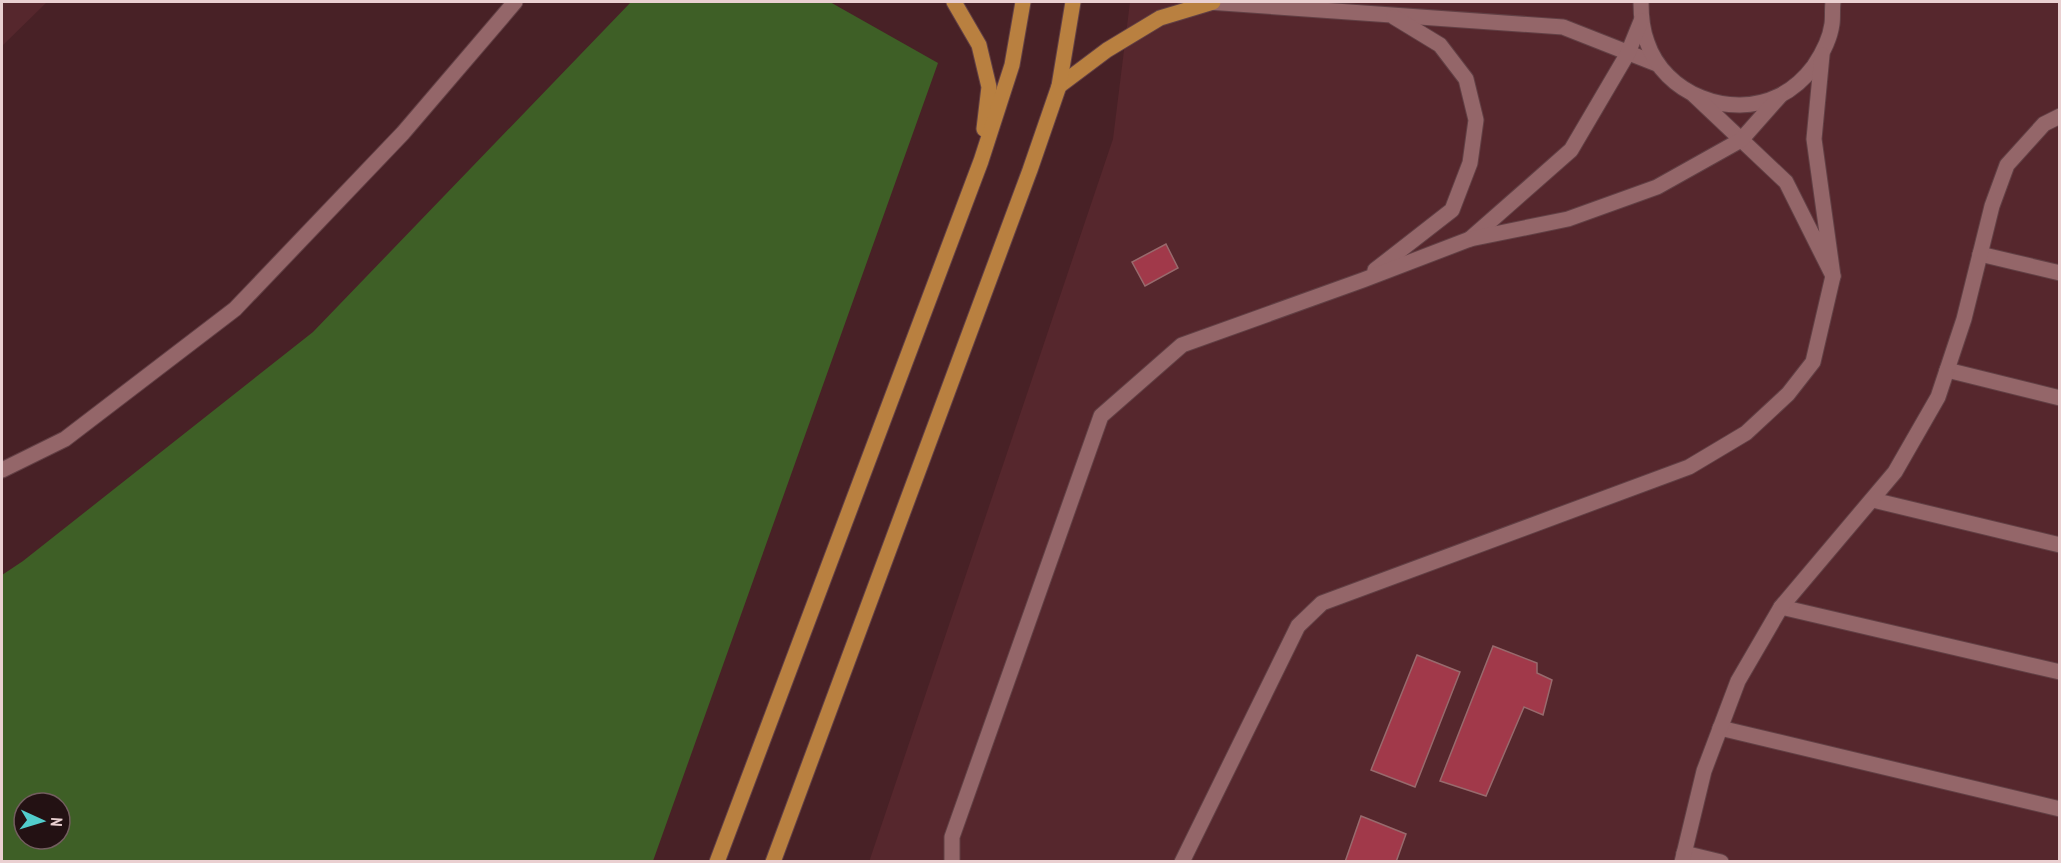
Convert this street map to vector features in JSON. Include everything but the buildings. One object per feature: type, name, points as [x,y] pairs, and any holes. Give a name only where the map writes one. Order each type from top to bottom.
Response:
[{"type":"main road","points":[[954,2],[979,45],[988,87],[981,161]]},
{"type":"main road","points":[[717,861],[981,161],[1012,65],[1023,2]]},
{"type":"main road","points":[[773,861],[1026,181],[1059,86],[1072,2]]},
{"type":"main road","points":[[1059,86],[1107,50],[1160,18],[1213,2]]},
{"type":"lane","points":[[2,470],[65,439],[235,309],[404,133],[515,2]]},
{"type":"lane","points":[[1208,2],[1563,27],[1658,64]]},
{"type":"lane","points":[[1641,2],[1641,21],[1647,43],[1658,64],[1674,82],[1694,95],[1786,182],[1833,276]]},
{"type":"lane","points":[[1182,861],[1298,626],[1322,603],[1689,466],[1746,433],[1788,394],[1813,362],[1833,276],[1815,139],[1822,55],[1832,26],[1833,2]]},
{"type":"lane","points":[[1363,280],[1452,210],[1470,163],[1476,120],[1466,79],[1440,45],[1390,15]]},
{"type":"lane","points":[[1470,238],[1571,150],[1628,53],[1641,21]]},
{"type":"lane","points":[[952,861],[952,837],[1101,416],[1182,345],[1363,280],[1470,238],[1568,219],[1658,187],[1741,140],[1780,96],[1804,79],[1822,55]]},
{"type":"lane","points":[[1694,95],[1722,105],[1751,105],[1780,96]]},
{"type":"lane","points":[[1721,861],[1683,857],[1704,771],[1738,681],[1781,607],[1895,472],[1938,397],[1964,319],[1992,206],[2007,165],[2044,124],[2060,116]]},
{"type":"lane","points":[[1980,254],[2060,273]]},
{"type":"lane","points":[[1947,370],[2060,398]]},
{"type":"lane","points":[[1873,500],[2060,545]]},
{"type":"lane","points":[[1781,607],[2060,672]]},
{"type":"lane","points":[[1720,728],[2060,809]]},
{"type":"shaded area","points":[[2,2],[47,2],[2,46]]},
{"type":"shaded area","points":[[1130,2],[2059,2],[2059,861],[869,862],[1113,139]]},
{"type":"green space","points":[[631,2],[830,2],[938,63],[653,861],[2,861],[2,575],[23,561],[313,332]]}]
